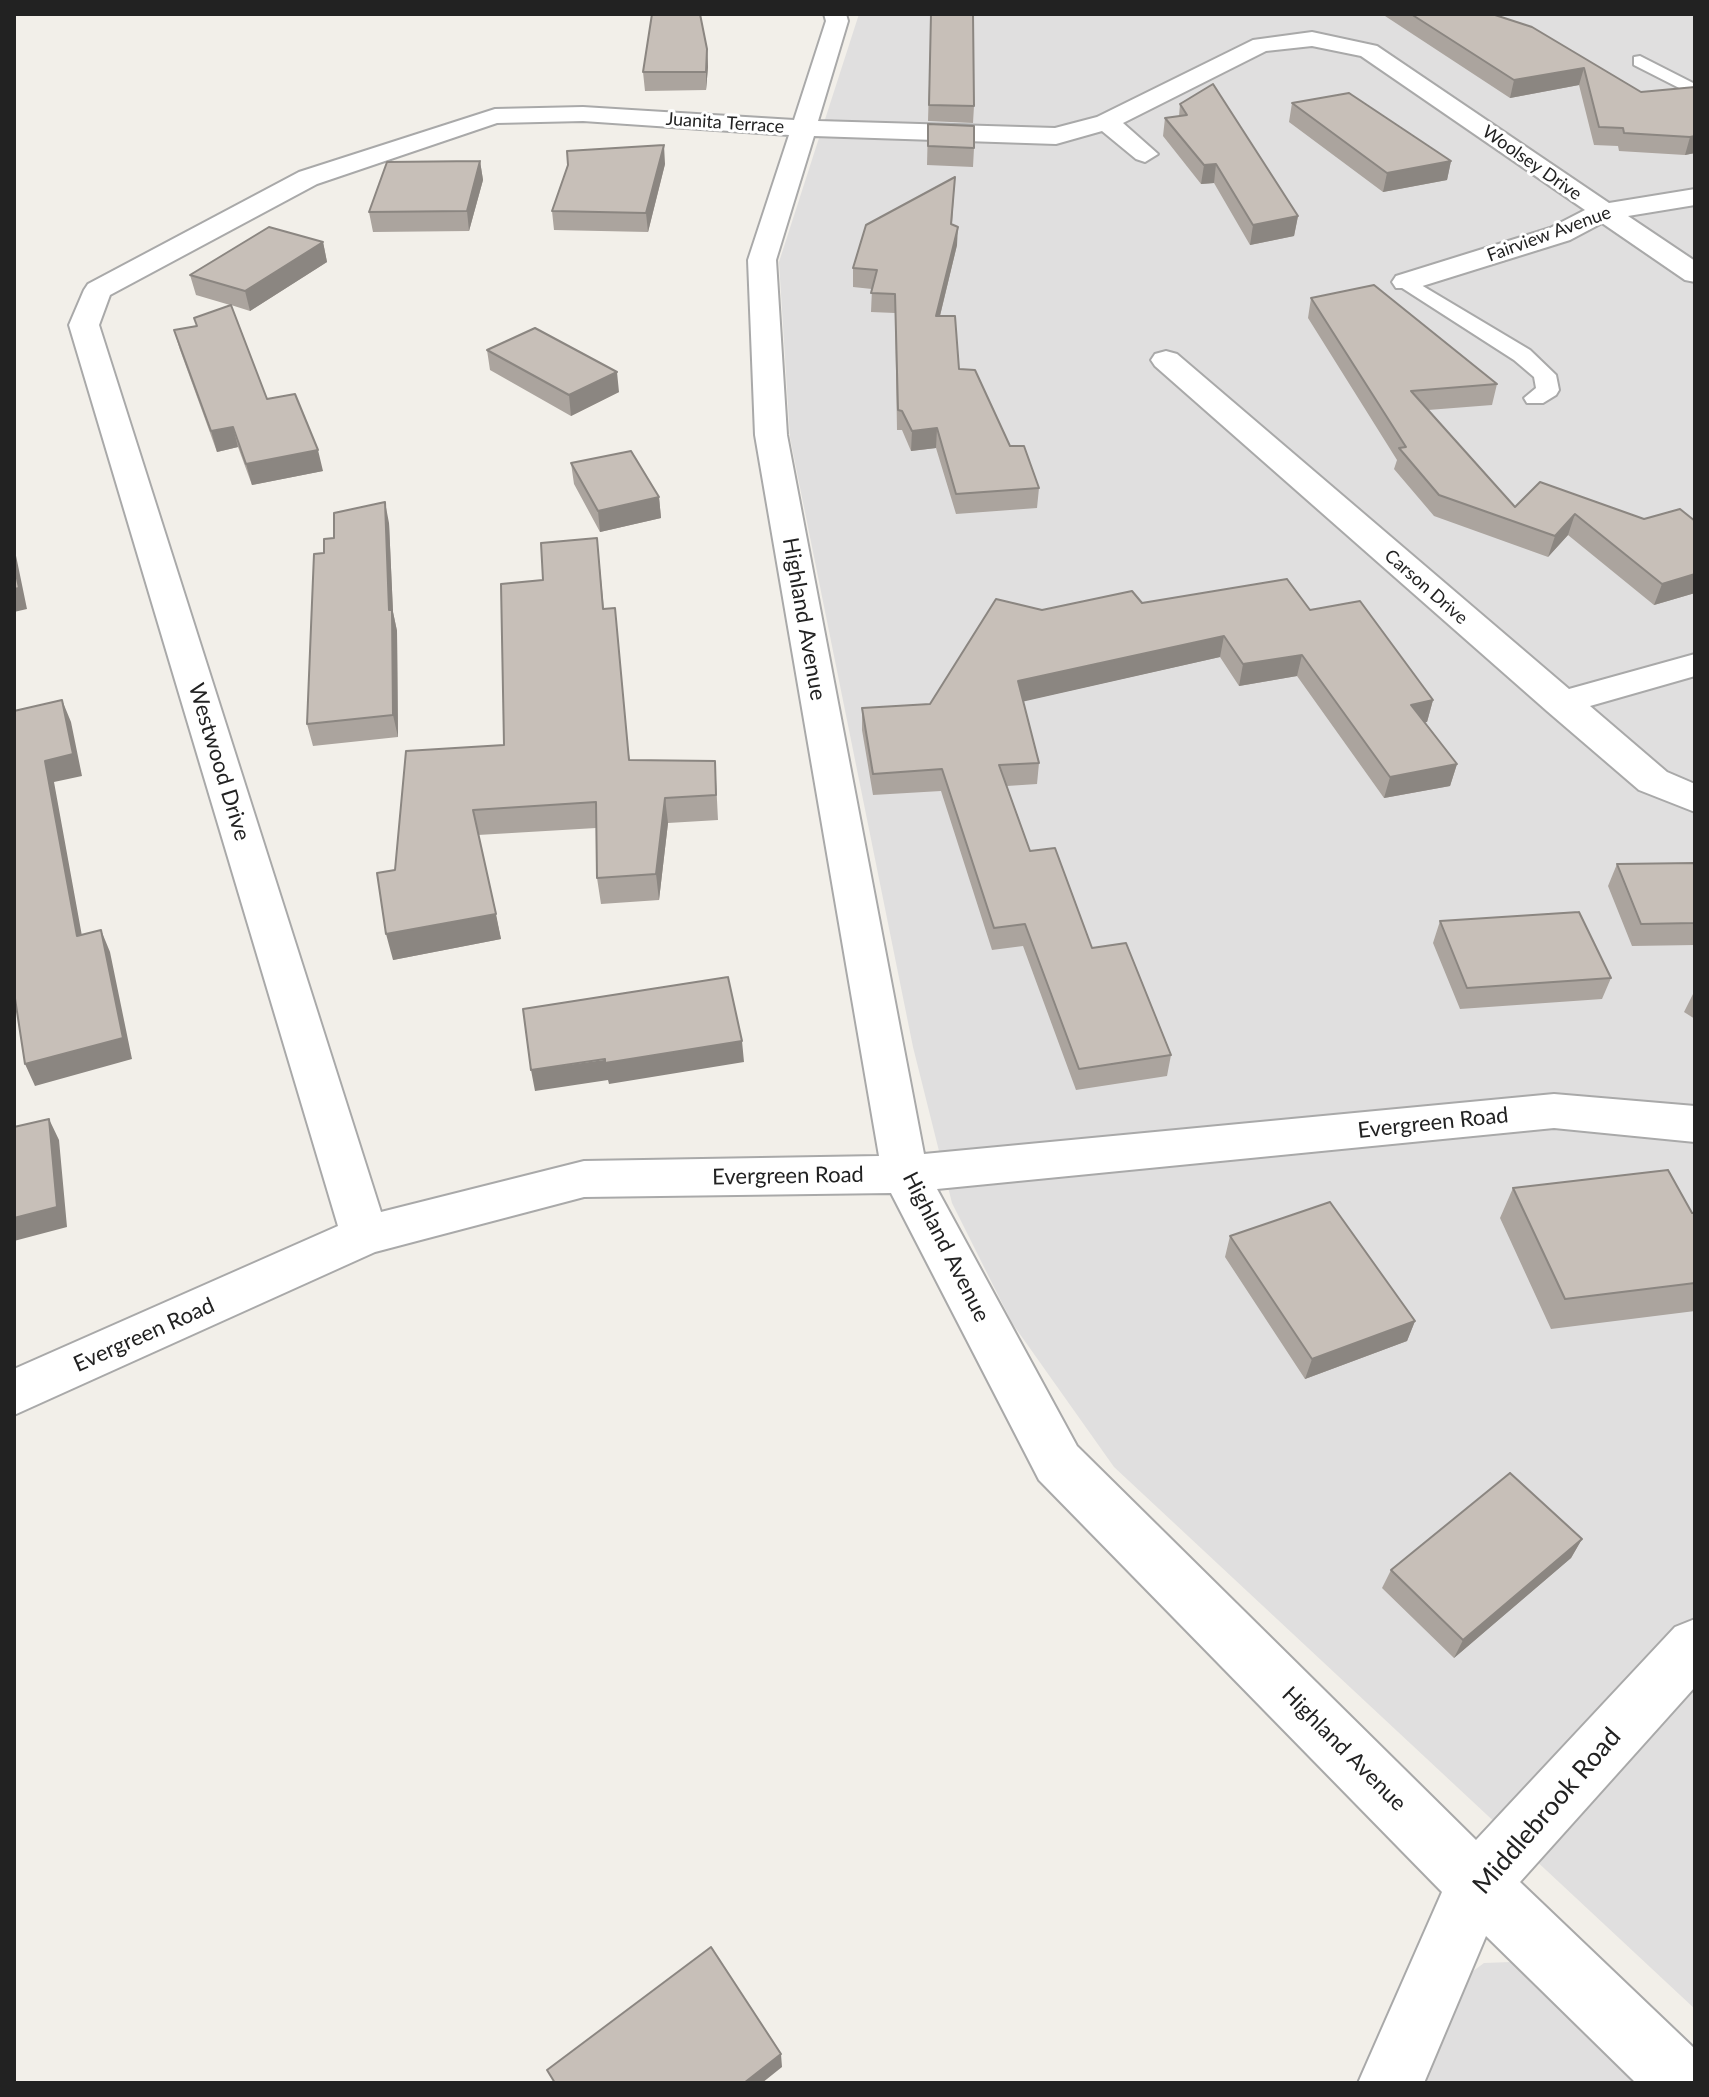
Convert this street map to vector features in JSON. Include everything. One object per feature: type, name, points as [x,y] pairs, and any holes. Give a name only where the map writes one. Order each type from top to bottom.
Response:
[{"type":"street","name":"Highland Avenue","points":[[835,14],[837,21],[762,260],[771,435],[905,1174],[1058,1463],[1477,1884],[1683,2083]]},
{"type":"street","name":"Juanita Terrace","points":[[98,290],[308,178],[495,116],[583,114],[802,128],[1056,136],[1106,122],[1261,45],[1312,39],[1369,51]]},
{"type":"street","name":"Woolsey Drive","points":[[1369,51],[1695,274]]},
{"type":"street","points":[[1106,122],[1145,154]]},
{"type":"street","name":"Fairview Avenue","points":[[1406,282],[1560,234],[1602,212],[1695,197]]},
{"type":"street","name":"Westwood Drive","points":[[98,290],[84,325],[365,1235]]},
{"type":"street","name":"Carson Drive","points":[[1166,360],[1653,781],[1695,799]]},
{"type":"street","points":[[1560,703],[1695,665]]},
{"type":"street","name":"Evergreen Road","points":[[14,1393],[365,1235],[584,1179],[905,1174],[1554,1111],[1695,1124]]},
{"type":"street","name":"Middlebrook Road","points":[[1391,2083],[1477,1884],[1695,1646]]},
{"type":"lane","points":[[1640,61],[1695,91]]},
{"type":"lane","points":[[1406,282],[1522,355],[1545,375],[1548,390],[1535,398]]},
{"type":"shaded area","points":[[859,14],[1695,14],[1695,2009],[1114,1467],[1012,1323],[952,1203],[913,1047],[790,438],[779,262]]},
{"type":"shaded area","points":[[1511,1962],[1638,2083],[1425,2083],[1465,1977],[1484,1963]]},
{"type":"building","points":[[652,14],[700,14],[707,49],[706,72],[643,72]]},
{"type":"building","points":[[931,14],[973,14],[974,106],[929,105]]},
{"type":"building","points":[[1411,14],[1492,14],[1532,27],[1641,92],[1695,87],[1695,136],[1624,133],[1623,128],[1599,127],[1584,68],[1514,80]]},
{"type":"building","points":[[1213,84],[1298,216],[1253,225],[1216,164],[1204,165],[1165,118],[1187,115],[1180,104]]},
{"type":"building","points":[[1349,93],[1451,161],[1387,173],[1292,103]]},
{"type":"building","points":[[928,124],[974,126],[974,148],[928,146]]},
{"type":"building","points":[[664,145],[646,213],[552,211],[568,165],[567,151]]},
{"type":"building","points":[[480,161],[467,211],[369,212],[387,162]]},
{"type":"building","points":[[955,177],[951,224],[958,227],[936,316],[955,316],[959,369],[975,370],[1010,446],[1024,446],[1039,488],[956,494],[937,428],[912,431],[902,411],[898,410],[895,294],[871,293],[877,270],[853,268],[866,225]]},
{"type":"building","points":[[269,227],[323,242],[245,291],[190,275]]},
{"type":"building","points":[[1374,285],[1497,384],[1411,391],[1515,507],[1540,482],[1644,519],[1680,509],[1695,521],[1695,574],[1662,584],[1575,514],[1555,536],[1439,495],[1399,448],[1406,447],[1311,298]]},
{"type":"building","points":[[231,305],[267,399],[295,394],[318,450],[246,464],[233,427],[211,431],[174,330],[197,326],[194,318]]},
{"type":"building","points":[[535,328],[617,372],[569,395],[487,350]]},
{"type":"building","points":[[631,451],[659,497],[598,511],[571,463]]},
{"type":"building","points":[[385,502],[389,610],[392,610],[393,715],[307,724],[314,554],[324,553],[324,539],[334,538],[334,513]]},
{"type":"building","points":[[597,538],[603,609],[615,608],[629,760],[715,761],[716,795],[665,798],[656,874],[597,878],[596,802],[473,810],[496,914],[386,934],[377,873],[395,870],[406,751],[504,745],[501,584],[543,580],[541,543]]},
{"type":"building","points":[[14,564],[19,588],[14,589]]},
{"type":"building","points":[[1287,579],[1310,610],[1360,601],[1433,700],[1411,705],[1457,764],[1390,777],[1302,655],[1243,664],[1224,636],[1018,681],[1039,763],[999,765],[1030,851],[1055,848],[1092,948],[1126,943],[1171,1055],[1079,1069],[1025,924],[994,928],[942,769],[873,774],[862,708],[930,704],[996,599],[1042,610],[1132,591],[1142,603]]},
{"type":"building","points":[[62,700],[73,754],[45,761],[77,936],[101,930],[123,1038],[25,1064],[14,992],[14,711]]},
{"type":"building","points":[[1695,863],[1695,923],[1641,924],[1617,864]]},
{"type":"building","points":[[1579,912],[1611,978],[1467,988],[1440,921]]},
{"type":"building","points":[[728,977],[742,1041],[605,1063],[605,1059],[531,1070],[523,1009]]},
{"type":"building","points":[[49,1119],[57,1207],[14,1218],[14,1127]]},
{"type":"building","points":[[1668,1170],[1692,1213],[1695,1213],[1695,1283],[1565,1299],[1513,1188]]},
{"type":"building","points":[[1330,1202],[1415,1321],[1312,1359],[1230,1236]]},
{"type":"building","points":[[1510,1473],[1582,1539],[1463,1640],[1391,1570]]},
{"type":"building","points":[[711,1947],[781,2054],[744,2083],[555,2083],[547,2070]]}]
